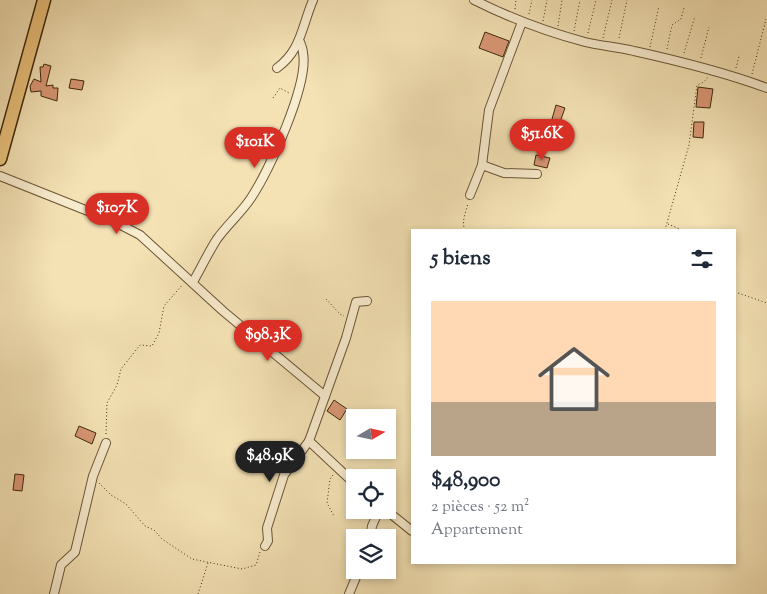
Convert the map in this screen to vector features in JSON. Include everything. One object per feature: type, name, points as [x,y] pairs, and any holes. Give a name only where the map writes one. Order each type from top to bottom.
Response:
[{"type":"highway","points":[[0,159],[44,0]]},
{"type":"street","points":[[277,68],[287,62],[300,42],[313,0]]},
{"type":"street","points":[[474,0],[525,23],[573,39],[699,67],[767,88]]},
{"type":"street","points":[[470,195],[482,164],[489,110],[525,23]]},
{"type":"street","points":[[190,280],[217,239],[251,197],[268,170],[292,113],[297,95],[303,69],[304,54],[300,42]]},
{"type":"street","points":[[482,164],[504,173],[536,174]]},
{"type":"street","points":[[0,176],[113,221],[140,235],[223,311],[325,396]]},
{"type":"street","points":[[265,546],[268,541],[267,528],[284,475],[309,441],[356,302],[367,301]]},
{"type":"street","points":[[309,441],[346,476]]},
{"type":"street","points":[[54,594],[61,565],[75,552],[93,476],[106,442]]},
{"type":"street","points":[[396,518],[411,531]]},
{"type":"street","points":[[349,594],[355,579]]},
{"type":"path","points":[[513,17],[516,0]]},
{"type":"path","points":[[525,23],[532,0]]},
{"type":"path","points":[[542,29],[547,0]]},
{"type":"path","points":[[557,34],[562,0]]},
{"type":"path","points":[[573,39],[580,0]]},
{"type":"path","points":[[586,42],[596,0]]},
{"type":"path","points":[[601,46],[612,0]]},
{"type":"path","points":[[616,48],[627,0]]},
{"type":"path","points":[[648,55],[659,6]]},
{"type":"path","points":[[665,59],[672,25],[681,19],[684,8]]},
{"type":"path","points":[[682,63],[695,16]]},
{"type":"path","points":[[750,82],[766,19]]},
{"type":"path","points":[[699,67],[709,27]]},
{"type":"path","points":[[734,77],[739,56]]},
{"type":"path","points":[[665,229],[689,145],[697,85],[704,82],[714,71]]},
{"type":"path","points":[[273,98],[280,88],[288,93],[297,95]]},
{"type":"path","points":[[464,229],[464,217],[470,195]]},
{"type":"path","points":[[667,224],[680,229]]},
{"type":"path","points":[[106,442],[108,403],[117,385],[121,369],[140,346],[152,346],[159,333],[164,306],[190,280]]},
{"type":"path","points":[[736,292],[767,303]]},
{"type":"path","points":[[326,299],[340,314],[352,317]]},
{"type":"path","points":[[96,468],[98,482],[111,495],[126,504],[145,526],[154,530],[162,539],[192,559],[242,569],[256,565],[259,554],[265,546]]},
{"type":"path","points":[[334,516],[327,503],[330,479],[338,468]]},
{"type":"path","points":[[198,594],[208,563]]},
{"type":"building","points":[[485,32],[509,41],[503,57],[479,48]]},
{"type":"building","points":[[44,64],[51,66],[46,86],[53,85],[53,88],[58,88],[57,101],[41,96],[41,91],[31,92],[30,86],[34,79],[41,82],[40,67],[43,67]]},
{"type":"building","points":[[71,79],[84,81],[82,90],[69,88]]},
{"type":"building","points":[[698,87],[713,89],[710,108],[696,107]]},
{"type":"building","points":[[556,105],[565,108],[560,122],[552,119]]},
{"type":"building","points":[[694,122],[704,122],[703,138],[693,137]]},
{"type":"building","points":[[536,155],[550,158],[547,168],[534,165]]},
{"type":"building","points":[[334,400],[347,409],[340,420],[327,411]]},
{"type":"building","points":[[79,426],[96,433],[92,444],[75,436]]},
{"type":"building","points":[[15,474],[24,475],[22,491],[13,490]]}]
